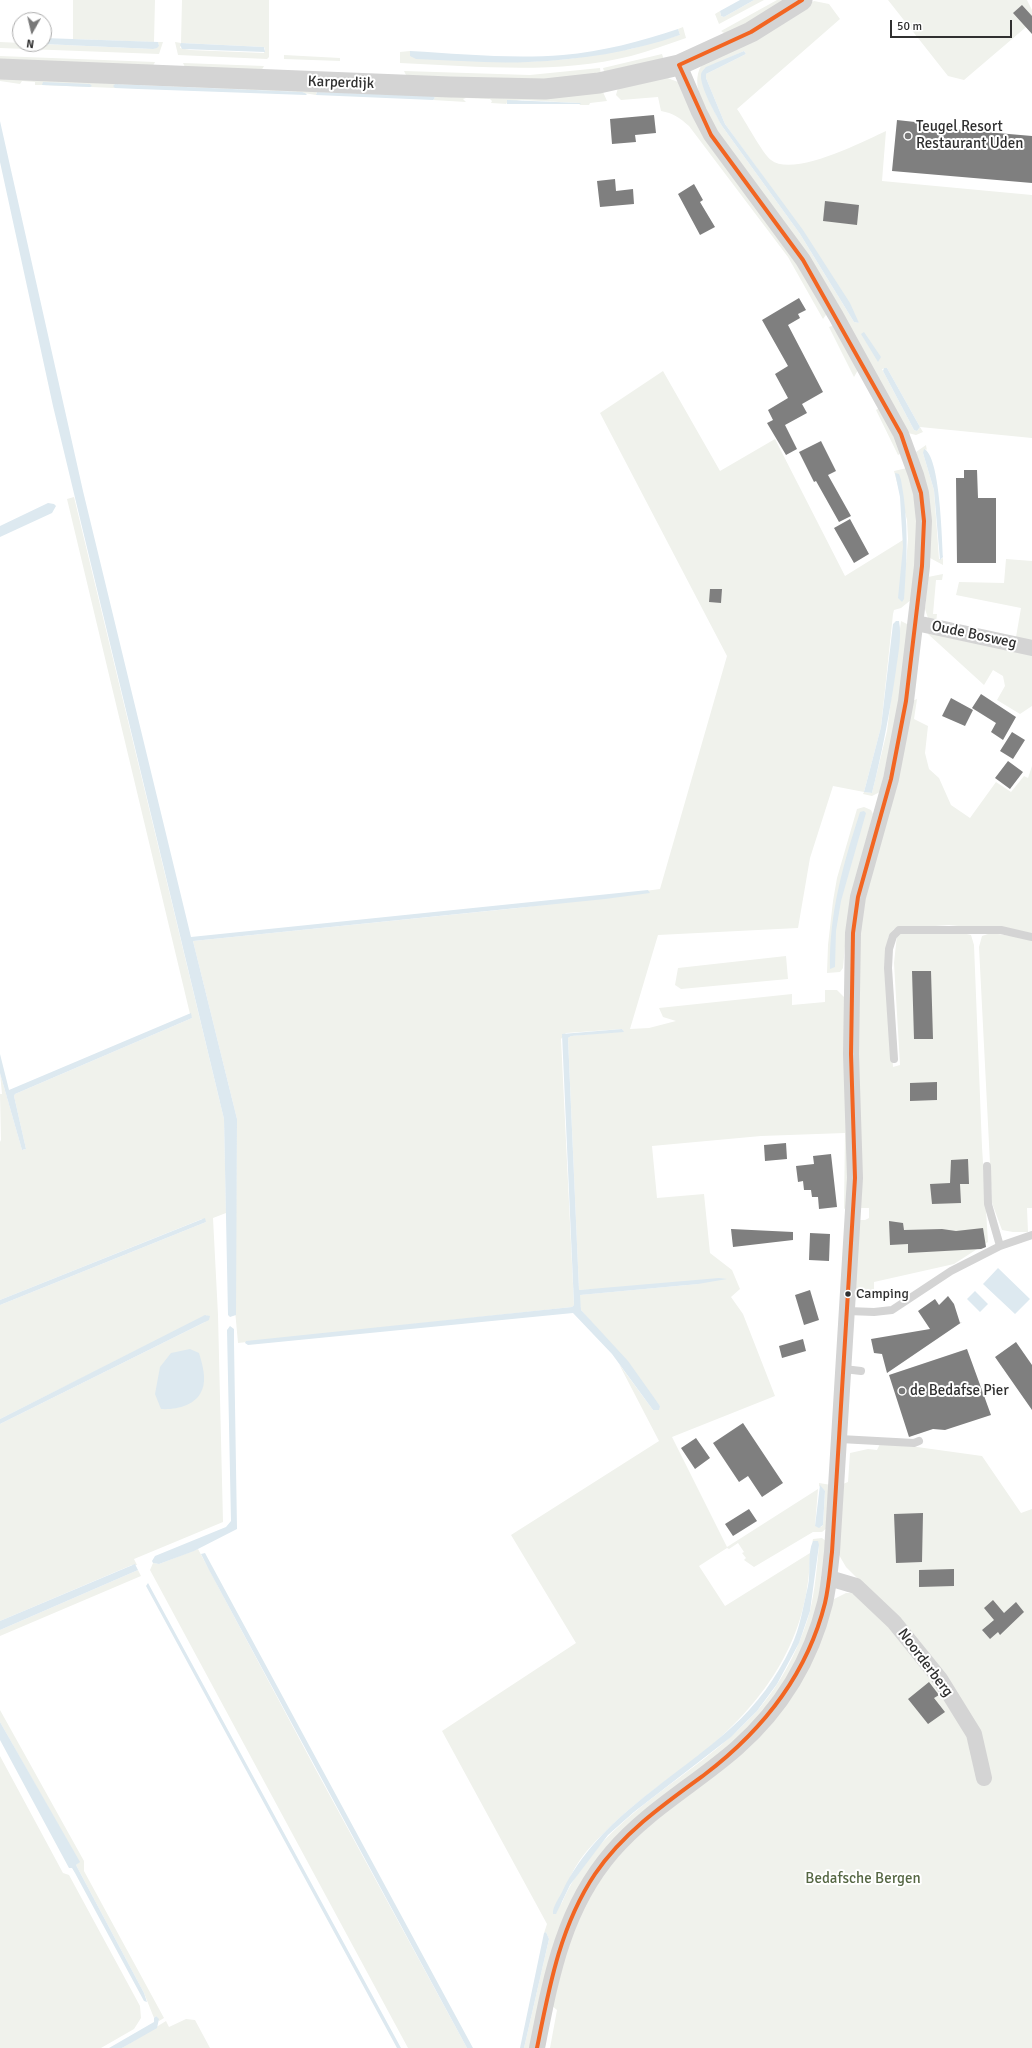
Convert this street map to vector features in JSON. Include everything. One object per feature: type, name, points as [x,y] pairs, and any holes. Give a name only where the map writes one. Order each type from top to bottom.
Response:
[{"type":"street","name":"Karperdijk","points":[[0,69],[450,87],[545,89],[599,83],[679,65],[751,32],[802,0]]},
{"type":"street","points":[[537,2048],[556,1957],[580,1899],[611,1853],[636,1827],[737,1748],[779,1704],[805,1660],[825,1602],[829,1578],[840,1439],[855,1178],[851,1046],[853,933],[862,881],[891,779],[906,701],[922,566],[924,521],[916,475],[901,434],[836,316],[802,260],[711,135],[699,112],[679,65]]},
{"type":"street","name":"Oude Bosweg","points":[[916,623],[1032,648]]},
{"type":"street","name":"Noorderberg","points":[[829,1578],[856,1586],[894,1622],[940,1679],[974,1734],[984,1778]]},
{"type":"lane","points":[[894,1059],[888,968],[889,949],[893,936],[899,930],[1001,930],[1032,937]]},
{"type":"lane","points":[[987,1166],[988,1204],[1000,1246]]},
{"type":"lane","points":[[848,1311],[874,1312],[892,1310],[951,1271],[1000,1246],[1032,1235]]},
{"type":"lane","points":[[844,1370],[861,1370]]},
{"type":"lane","points":[[840,1439],[914,1443],[919,1441]]},
{"type":"green space","points":[[73,0],[155,0],[154,42],[73,39]]},
{"type":"green space","points":[[182,0],[269,0],[269,57],[267,59],[178,55],[175,42],[181,43]],"holes":[[[181,43],[264,47],[264,53],[190,50],[180,48]]]},
{"type":"green space","points":[[754,0],[764,0],[719,24],[715,14],[720,11],[721,16],[724,17]]},
{"type":"green space","points":[[777,0],[789,0],[728,36],[721,31]]},
{"type":"green space","points":[[888,0],[1027,0],[1032,10],[1032,22],[964,80],[948,76]]},
{"type":"green space","points":[[814,1],[829,4],[840,19],[737,109],[763,151],[771,160],[781,164],[795,164],[811,161],[846,149],[886,131],[882,181],[1032,195],[1032,438],[920,427],[923,432],[916,435],[908,433],[713,127],[703,105],[698,89],[697,81],[701,66],[789,17]],"holes":[[[744,51],[746,54],[706,74],[706,78],[725,124],[762,175],[859,323],[854,322],[800,234],[722,126],[713,109],[701,76],[704,69]],[[887,368],[920,427],[917,431],[914,430],[882,369]]]},
{"type":"green space","points":[[683,27],[686,38],[631,56],[574,66],[516,68],[400,63],[400,52],[410,51],[410,53],[527,62],[569,59],[631,49],[680,35],[678,29]]},
{"type":"green space","points":[[0,42],[12,43],[12,48],[0,48]]},
{"type":"green space","points":[[158,42],[163,42],[159,54],[52,50],[52,44],[153,49],[159,46]]},
{"type":"green space","points":[[662,54],[664,60],[605,74],[603,68]]},
{"type":"green space","points":[[284,55],[340,58],[340,61],[284,59]]},
{"type":"green space","points":[[0,56],[155,62],[152,68],[0,62]]},
{"type":"green space","points":[[183,63],[264,66],[260,73],[186,69]]},
{"type":"green space","points":[[600,68],[601,75],[546,82],[408,79],[404,71],[530,75]]},
{"type":"green space","points":[[0,76],[603,92],[607,101],[590,103],[589,105],[580,105],[579,103],[521,100],[506,103],[507,104],[491,103],[492,101],[490,99],[463,99],[466,102],[433,100],[435,98],[431,96],[317,92],[316,95],[298,92],[115,84],[115,88],[35,85],[35,82],[22,81],[20,84],[0,81]]},
{"type":"green space","points":[[665,77],[678,82],[795,259],[828,312],[823,319],[788,257],[689,126],[676,116],[661,111],[658,97],[621,100],[616,95],[618,88]]},
{"type":"green space","points":[[835,325],[858,370],[854,377],[829,327]]},
{"type":"green space","points":[[663,371],[720,471],[775,439],[845,576],[903,540],[903,601],[908,539],[907,520],[894,471],[907,468],[913,487],[918,521],[912,599],[901,608],[894,610],[893,614],[881,727],[864,792],[833,786],[810,858],[798,928],[658,935],[630,1029],[649,1028],[676,1021],[663,1017],[659,1008],[792,994],[792,1005],[825,1002],[825,990],[837,990],[844,997],[848,1207],[844,1209],[845,1133],[761,1136],[652,1146],[657,1198],[704,1194],[710,1253],[732,1270],[740,1289],[731,1297],[743,1314],[775,1396],[672,1437],[727,1547],[818,1489],[815,1526],[821,1527],[823,1525],[825,1491],[819,1486],[819,1483],[831,1485],[828,1527],[822,1532],[813,1532],[754,1567],[744,1560],[746,1558],[742,1553],[744,1552],[738,1543],[729,1549],[727,1548],[699,1566],[725,1606],[810,1553],[808,1584],[802,1612],[793,1639],[765,1688],[727,1732],[704,1752],[625,1813],[587,1851],[574,1869],[561,1905],[578,1873],[599,1846],[623,1822],[731,1736],[756,1712],[774,1689],[789,1664],[806,1625],[813,1595],[819,1545],[813,1541],[812,1544],[813,1539],[822,1538],[826,1541],[822,1578],[816,1610],[808,1637],[793,1671],[751,1726],[603,1852],[531,2048],[524,2048],[549,1939],[546,1932],[544,1933],[547,1924],[442,1731],[576,1643],[511,1535],[659,1441],[619,1364],[653,1410],[660,1406],[581,1310],[579,1295],[698,1284],[579,1290],[568,1038],[571,1036],[623,1031],[622,1029],[566,1033],[561,1039],[574,1305],[572,1307],[238,1343],[235,1310],[237,1119],[193,941],[518,908],[660,889],[727,656],[600,413]]},
{"type":"green space","points":[[879,408],[902,453],[898,455],[876,410]]},
{"type":"green space","points":[[926,445],[927,451],[926,449],[923,453],[934,490],[939,559],[942,559],[943,557],[943,565],[930,558],[916,452]]},
{"type":"green space","points":[[74,497],[224,1119],[226,1213],[213,1218],[218,1315],[223,1522],[134,1559],[137,1565],[132,1565],[0,1621],[0,1424],[205,1322],[207,1315],[0,1419],[0,1305],[206,1222],[202,1219],[0,1300],[0,1094],[2,1094],[0,1073],[22,1150],[26,1149],[14,1096],[15,1094],[192,1018],[67,499]]},
{"type":"green space","points":[[1006,559],[1032,561],[1032,641],[1016,637],[1021,608],[956,595],[959,582],[1004,583]]},
{"type":"green space","points":[[943,574],[942,580],[936,580],[933,614],[937,614],[936,623],[928,618],[925,609],[928,577]]},
{"type":"green space","points":[[901,621],[909,625],[900,700],[880,792],[872,796],[863,794],[864,792],[872,793],[887,731]]},
{"type":"green space","points":[[935,632],[1032,652],[1032,706],[1020,714],[997,700],[1005,686],[1003,676],[993,670],[984,685],[928,634]]},
{"type":"green space","points":[[917,699],[914,719],[928,726],[925,753],[929,769],[939,778],[951,805],[970,818],[996,782],[1011,792],[1024,776],[1028,778],[1032,766],[1032,934],[949,925],[894,929],[888,938],[887,965],[893,1067],[900,1065],[894,963],[897,935],[901,933],[958,932],[971,935],[974,945],[982,1147],[988,1242],[954,1264],[874,1282],[874,1290],[869,1298],[860,1295],[855,1290],[859,1220],[869,1218],[869,1208],[860,1208],[856,1005],[862,913],[912,701]]},
{"type":"green space","points":[[864,807],[871,810],[873,814],[854,885],[847,924],[843,968],[840,972],[827,973],[828,945],[837,878],[857,809]]},
{"type":"green space","points":[[991,933],[1032,939],[1032,1208],[1027,1208],[1028,1232],[1002,1230],[992,1203],[979,947],[982,936]]},
{"type":"green space","points":[[786,956],[788,979],[681,989],[675,985],[678,968]]},
{"type":"green space","name":"Bedafsche Bergen","points":[[881,1442],[982,1456],[1021,1513],[1032,1509],[1032,2048],[550,2048],[557,2010],[551,2005],[569,1940],[597,1881],[639,1833],[779,1714],[804,1676],[834,1599],[846,1593],[852,1593],[860,1581],[846,1567],[839,1555],[843,1484],[848,1482],[850,1453],[868,1449],[877,1450]]},
{"type":"green space","points":[[198,1549],[467,2048],[408,2048],[150,1570],[153,1563],[159,1564]]},
{"type":"green space","points":[[138,1570],[141,1576],[0,1636],[0,1630]]},
{"type":"green space","points":[[0,1710],[84,1861],[84,1871],[164,2018],[159,2021],[156,2016],[154,2018],[144,1993],[76,1865],[79,1862],[0,1722]]},
{"type":"green space","points":[[0,1756],[63,1873],[69,1875],[140,2006],[141,2018],[134,2029],[101,2048],[0,2048]]},
{"type":"green space","points":[[186,2019],[195,2020],[210,2048],[122,2048],[166,2021],[169,2027]]},
{"type":"shaded area","points":[[740,0],[754,0],[724,17],[721,16],[720,11]]},
{"type":"shaded area","points":[[678,29],[680,35],[662,41],[605,54],[567,59],[500,63],[416,59],[410,56],[410,51],[506,56],[578,54],[650,38]]},
{"type":"shaded area","points":[[52,38],[158,42],[159,46],[153,49],[52,44]]},
{"type":"shaded area","points":[[181,43],[264,47],[265,52],[182,49],[180,45]]},
{"type":"shaded area","points":[[744,51],[746,54],[706,74],[706,78],[725,124],[803,230],[850,303],[859,323],[854,322],[800,234],[722,126],[706,94],[701,80],[701,75],[704,69]]},
{"type":"shaded area","points":[[43,82],[90,84],[92,86],[42,85]]},
{"type":"shaded area","points":[[115,84],[302,92],[307,94],[115,88],[113,86]]},
{"type":"shaded area","points":[[317,92],[433,96],[435,98],[433,100],[316,95]]},
{"type":"shaded area","points":[[507,100],[580,103],[581,104],[507,104]]},
{"type":"shaded area","points":[[0,121],[83,491],[191,937],[648,890],[650,893],[605,899],[193,941],[237,1119],[236,1315],[230,1317],[228,1315],[224,1119],[53,406],[0,162]]},
{"type":"shaded area","points":[[864,332],[881,357],[878,362],[861,334]]},
{"type":"shaded area","points":[[884,368],[887,368],[920,427],[917,431],[914,430],[883,371]]},
{"type":"shaded area","points":[[924,449],[929,455],[934,466],[937,481],[941,516],[943,557],[940,560],[934,490],[923,453]]},
{"type":"shaded area","points":[[895,473],[899,474],[904,495],[907,540],[904,599],[902,602],[898,598],[903,547],[900,497]]},
{"type":"shaded area","points":[[48,503],[56,506],[52,513],[0,537],[0,526]]},
{"type":"shaded area","points":[[896,621],[899,621],[900,627],[899,652],[888,717],[872,793],[864,792],[881,727],[893,624]]},
{"type":"shaded area","points":[[864,811],[866,813],[841,901],[836,931],[835,967],[830,969],[832,928],[838,889],[860,812]]},
{"type":"shaded area","points":[[191,1013],[192,1018],[15,1094],[14,1096],[26,1149],[22,1150],[0,1073],[0,1054],[9,1090]]},
{"type":"shaded area","points":[[622,1029],[624,1032],[571,1036],[568,1038],[579,1290],[719,1278],[727,1279],[698,1284],[580,1295],[581,1310],[628,1361],[660,1406],[659,1410],[653,1410],[612,1354],[573,1313],[248,1345],[245,1343],[246,1341],[572,1307],[574,1305],[562,1034]]},
{"type":"shaded area","points":[[205,1218],[206,1222],[0,1305],[0,1300]]},
{"type":"shaded area","points":[[998,1268],[1030,1299],[1015,1314],[983,1284]]},
{"type":"shaded area","points":[[975,1291],[988,1304],[980,1312],[967,1299]]},
{"type":"shaded area","points":[[205,1315],[210,1316],[209,1320],[0,1424],[0,1419]]},
{"type":"shaded area","points":[[230,1326],[234,1329],[237,1529],[194,1551],[159,1564],[153,1563],[152,1561],[155,1556],[226,1527],[231,1521],[227,1330]]},
{"type":"shaded area","points":[[190,1349],[199,1353],[203,1366],[204,1381],[202,1390],[195,1400],[184,1406],[172,1409],[161,1409],[155,1394],[160,1367],[171,1353]]},
{"type":"shaded area","points":[[820,1485],[825,1491],[823,1525],[819,1528],[815,1526]]},
{"type":"shaded area","points":[[813,1541],[818,1541],[819,1545],[810,1611],[799,1643],[777,1684],[757,1711],[731,1737],[634,1812],[608,1835],[570,1885],[556,1914],[553,1914],[556,1902],[578,1864],[596,1841],[639,1801],[710,1746],[741,1719],[773,1680],[791,1647],[797,1632],[808,1586],[810,1552]]},
{"type":"shaded area","points":[[205,1553],[473,2048],[467,2048],[209,1570],[201,1554]]},
{"type":"shaded area","points":[[135,1564],[138,1570],[0,1630],[0,1621]]},
{"type":"shaded area","points":[[148,1583],[401,2048],[397,2048],[146,1586]]},
{"type":"shaded area","points":[[0,1722],[80,1862],[76,1865],[144,1993],[147,2002],[144,2001],[75,1873],[72,1868],[69,1868],[0,1740]]},
{"type":"shaded area","points":[[546,1932],[549,1939],[524,2048],[520,2048],[544,1933]]},
{"type":"shaded area","points":[[156,2016],[159,2019],[157,2028],[122,2048],[109,2048],[154,2022],[154,2018]]},
{"type":"building","points":[[1022,5],[1032,16],[1032,34],[1013,13]]},
{"type":"building","points":[[654,115],[656,133],[635,135],[636,142],[612,144],[610,119]]},
{"type":"building","points":[[897,120],[951,126],[951,129],[1032,136],[1032,183],[892,171]]},
{"type":"building","points":[[615,179],[616,191],[633,189],[634,204],[600,207],[597,181]]},
{"type":"building","points":[[694,184],[703,200],[700,202],[715,227],[700,235],[678,194]]},
{"type":"building","points":[[825,201],[859,205],[857,225],[823,221]]},
{"type":"building","points":[[799,298],[806,310],[798,314],[800,318],[788,325],[823,392],[802,404],[807,413],[785,425],[797,449],[786,455],[767,423],[773,420],[768,410],[788,398],[775,374],[788,366],[762,320]]},
{"type":"building","points":[[821,441],[836,471],[828,475],[851,516],[839,522],[816,481],[814,482],[799,452]]},
{"type":"building","points":[[964,470],[977,470],[978,498],[996,498],[996,563],[957,563],[956,478],[964,478]]},
{"type":"building","points":[[850,519],[869,554],[854,563],[834,528]]},
{"type":"building","points":[[710,589],[722,589],[721,603],[709,602]]},
{"type":"building","points":[[981,694],[1016,717],[1003,740],[991,732],[996,723],[972,708]]},
{"type":"building","points":[[951,698],[973,710],[965,726],[942,716]]},
{"type":"building","points":[[1012,732],[1025,740],[1013,759],[1000,751]]},
{"type":"building","points":[[1008,761],[1023,772],[1010,789],[995,778]]},
{"type":"building","points":[[912,971],[931,971],[933,1039],[914,1039]]},
{"type":"building","points":[[937,1082],[937,1100],[910,1101],[910,1083]]},
{"type":"building","points":[[786,1143],[787,1159],[765,1161],[764,1145]]},
{"type":"building","points":[[831,1154],[837,1207],[819,1209],[818,1197],[812,1197],[811,1190],[804,1190],[803,1181],[798,1182],[796,1166],[814,1164],[813,1156]]},
{"type":"building","points":[[968,1159],[969,1184],[960,1184],[961,1203],[932,1204],[930,1184],[950,1183],[951,1160]]},
{"type":"building","points":[[889,1221],[903,1223],[904,1230],[942,1229],[956,1231],[983,1228],[986,1247],[981,1249],[908,1253],[908,1244],[890,1245]]},
{"type":"building","points":[[731,1229],[793,1232],[793,1240],[733,1247]]},
{"type":"building","points":[[810,1233],[830,1234],[829,1261],[809,1260]]},
{"type":"building","points":[[810,1290],[819,1320],[804,1325],[795,1295]]},
{"type":"building","points":[[948,1296],[954,1304],[960,1323],[962,1322],[887,1373],[882,1354],[874,1353],[871,1339],[930,1329],[918,1311],[935,1299],[939,1305]]},
{"type":"building","points":[[803,1339],[806,1351],[782,1358],[779,1346]]},
{"type":"building","points":[[1016,1342],[1032,1365],[1032,1410],[995,1357]]},
{"type":"building","points":[[967,1349],[991,1415],[945,1430],[933,1429],[909,1437],[889,1375]]},
{"type":"building","points":[[743,1423],[783,1483],[762,1497],[748,1476],[739,1482],[713,1443]]},
{"type":"building","points":[[696,1438],[710,1458],[695,1469],[681,1448]]},
{"type":"building","points":[[749,1509],[757,1521],[733,1536],[725,1524]]},
{"type":"building","points":[[923,1513],[922,1562],[896,1563],[894,1514]]},
{"type":"building","points":[[954,1569],[954,1586],[919,1587],[919,1570]]},
{"type":"building","points":[[993,1600],[1004,1613],[1016,1602],[1024,1612],[1000,1635],[998,1632],[990,1639],[982,1630],[994,1620],[984,1608]]},
{"type":"building","points":[[929,1682],[939,1695],[934,1698],[945,1712],[928,1724],[908,1699]]},
{"type":"transit line","points":[[679,65],[751,32],[802,0]]},
{"type":"transit line","points":[[537,2048],[551,1980],[564,1936],[583,1894],[595,1874],[606,1859],[631,1832],[659,1808],[725,1758],[745,1740],[780,1700],[807,1654],[825,1603],[832,1552],[855,1178],[851,1054],[853,933],[858,897],[891,779],[906,701],[922,566],[924,521],[921,493],[901,434],[803,260],[711,135],[679,65]]},
{"type":"place","name":"Teugel Resort Restaurant Uden","points":[[908,136]]},
{"type":"place","name":"Camping","points":[[848,1294]]},
{"type":"place","name":"de Bedafse Pier","points":[[902,1391]]}]
